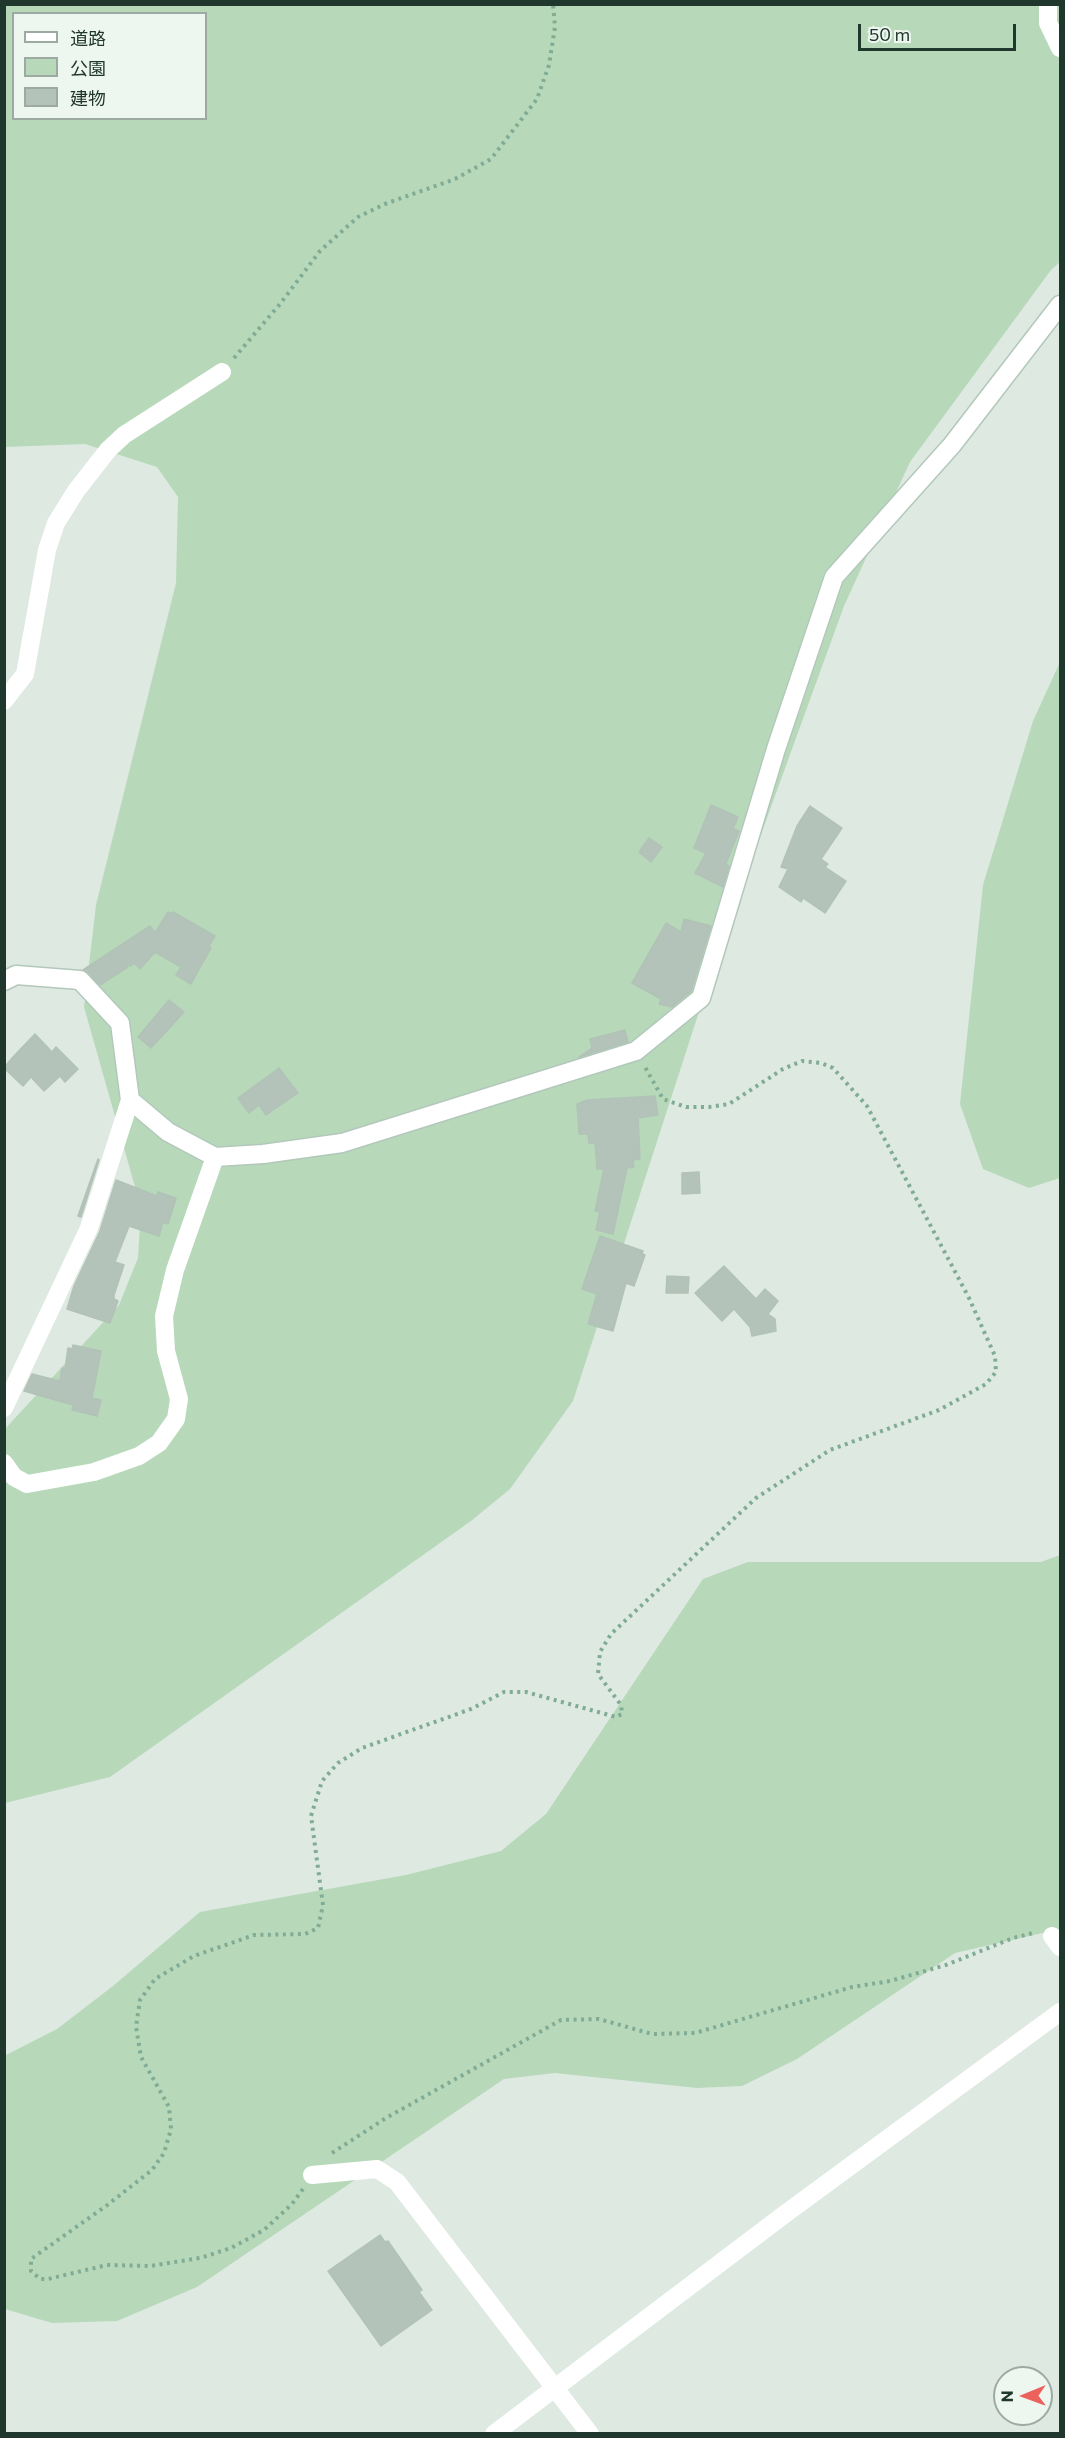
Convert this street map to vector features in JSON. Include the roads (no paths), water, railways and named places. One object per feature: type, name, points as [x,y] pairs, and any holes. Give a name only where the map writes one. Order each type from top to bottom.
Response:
[{"type":"street","points":[[1048,4],[1048,24],[1060,48]]},
{"type":"street","points":[[130,1100],[168,1132],[215,1157],[263,1154],[342,1143],[636,1051],[701,998],[776,749],[834,577],[952,445],[1060,305]]},
{"type":"street","points":[[4,701],[24,674],[47,550],[56,523],[76,491],[108,450],[124,435],[222,372]]},
{"type":"street","points":[[4,981],[16,975],[80,980],[120,1023],[130,1100],[89,1228],[4,1408]]},
{"type":"street","points":[[4,1464],[14,1477],[27,1484],[94,1472],[139,1456],[159,1443],[176,1419],[179,1399],[166,1351],[164,1316],[175,1270],[215,1157]]},
{"type":"street","points":[[494,2433],[785,2214],[1060,2012]]},
{"type":"street","points":[[312,2175],[377,2169],[397,2182],[590,2433]]}]
